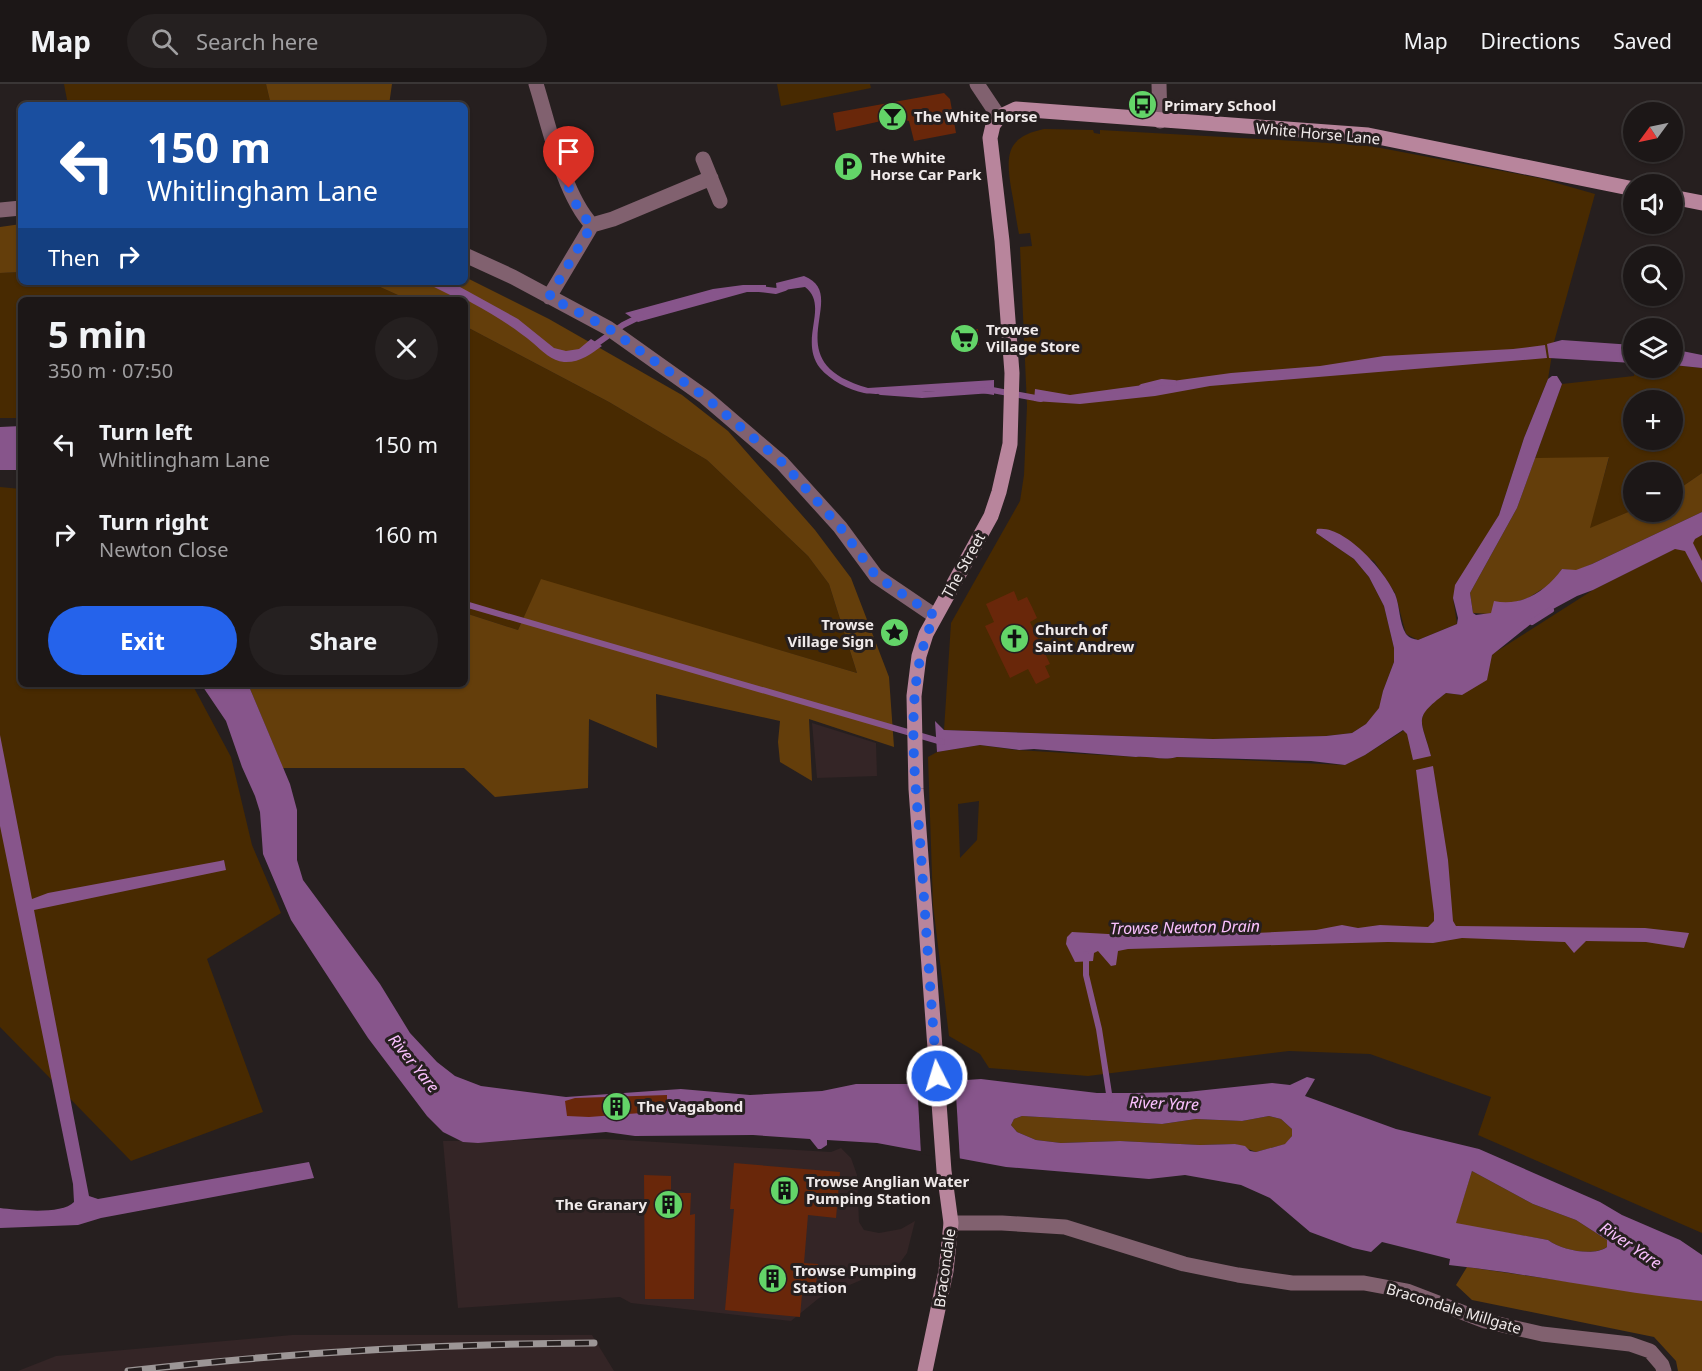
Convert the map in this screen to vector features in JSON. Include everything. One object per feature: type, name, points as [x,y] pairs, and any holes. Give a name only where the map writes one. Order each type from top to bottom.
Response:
[{"type":"street","points":[[536,84],[569,188],[580,213],[592,225]]},
{"type":"street","points":[[977,84],[999,117]]},
{"type":"street","points":[[1159,84],[1160,121]]},
{"type":"street","name":"White Horse Lane","points":[[999,117],[1016,109],[1368,135],[1623,187]]},
{"type":"street","name":"The Street","points":[[935,1056],[916,789],[914,696],[919,656],[926,634],[991,516],[1010,444],[1013,413],[1012,373],[997,193],[990,143],[993,125],[999,117]]},
{"type":"street","points":[[703,159],[720,201]]},
{"type":"street","points":[[549,297],[592,225],[614,219],[711,178]]},
{"type":"street","points":[[1683,199],[1702,203]]},
{"type":"street","points":[[0,210],[18,208]]},
{"type":"street","points":[[468,256],[613,332],[705,397],[783,463],[840,527],[876,576],[935,616]]},
{"type":"street","name":"Bracondale","points":[[925,1371],[946,1271],[951,1223],[935,1056]]},
{"type":"street","name":"Bracondale Millgate","points":[[951,1223],[1065,1227],[1184,1264],[1238,1275],[1292,1283],[1364,1283],[1407,1291],[1485,1321],[1542,1334],[1630,1344],[1650,1351],[1662,1365],[1664,1371]]},
{"type":"shaded area","points":[[64,84],[266,84],[270,102],[67,102]]},
{"type":"shaded area","points":[[266,84],[392,84],[389,102],[270,102]]},
{"type":"shaded area","points":[[777,84],[870,84],[871,88],[781,106]]},
{"type":"shaded area","points":[[1044,129],[1093,130],[1094,133],[1100,134],[1100,130],[1365,145],[1539,178],[1595,194],[1554,342],[1548,379],[1524,438],[1499,515],[1453,598],[1457,624],[1418,640],[1406,634],[1395,593],[1374,561],[1316,533],[1354,559],[1369,577],[1384,606],[1394,648],[1394,662],[1383,691],[1380,708],[1366,724],[1352,733],[1326,736],[1213,739],[944,730],[951,623],[1020,501],[1024,475],[1027,406],[1020,247],[1032,246],[1030,233],[1019,234],[1009,176],[1009,157],[1011,149],[1022,137]]},
{"type":"shaded area","points":[[18,224],[18,272],[0,273],[0,227]]},
{"type":"shaded area","points":[[18,272],[18,285],[376,285],[402,297],[18,297],[18,418],[0,418],[0,273]]},
{"type":"shaded area","points":[[468,278],[549,319],[682,395],[728,431],[815,530],[851,578],[889,677],[894,747],[809,719],[812,781],[780,762],[778,742],[780,721],[656,694],[657,748],[589,719],[588,788],[495,797],[464,768],[283,768],[249,687],[468,687],[468,614],[518,630],[541,579],[857,673],[829,584],[808,556],[707,460],[609,402],[468,328],[468,297],[402,297],[376,285],[468,285]]},
{"type":"shaded area","points":[[468,328],[609,402],[707,460],[808,556],[829,584],[857,673],[541,580],[518,630],[468,614]]},
{"type":"shaded area","points":[[1683,366],[1702,368],[1702,473],[1683,486],[1683,462],[1623,462],[1623,514],[1589,529],[1609,458],[1535,458],[1562,384],[1623,377],[1683,378]]},
{"type":"shaded area","points":[[1609,457],[1590,528],[1623,514],[1623,522],[1681,522],[1576,571],[1562,569],[1552,583],[1528,598],[1509,604],[1491,614],[1473,613],[1470,593],[1517,508],[1535,458]]},
{"type":"shaded area","points":[[1702,473],[1702,512],[1683,521],[1683,486]]},
{"type":"shaded area","points":[[0,487],[18,489],[18,687],[194,687],[231,757],[252,845],[281,913],[207,959],[263,1112],[131,1161],[0,1027]]},
{"type":"shaded area","points":[[1702,535],[1702,1233],[1478,1135],[1491,1097],[1370,1054],[1289,1051],[1088,1076],[989,1068],[980,1054],[949,1036],[933,905],[928,757],[937,752],[980,745],[1015,750],[1344,765],[1365,755],[1406,729],[1431,756],[1422,726],[1424,714],[1428,708],[1446,693],[1462,695],[1491,655],[1593,590]],"holes":[[[979,801],[977,840],[960,858],[958,804]]]},
{"type":"shaded area","points":[[812,723],[876,743],[877,776],[817,778]]},
{"type":"shaded area","points":[[1022,1116],[1162,1124],[1196,1119],[1242,1121],[1269,1116],[1281,1119],[1292,1129],[1292,1136],[1286,1144],[1256,1152],[1235,1144],[1200,1145],[1120,1141],[1061,1143],[1036,1140],[1017,1132],[1011,1125],[1014,1119]]},
{"type":"shaded area","points":[[605,1139],[831,1152],[841,1148],[851,1158],[857,1175],[859,1222],[864,1230],[879,1233],[901,1229],[915,1221],[907,1253],[899,1264],[819,1298],[791,1321],[631,1303],[620,1297],[458,1308],[443,1141]]},
{"type":"shaded area","points":[[1472,1171],[1533,1204],[1576,1220],[1607,1240],[1607,1247],[1593,1252],[1577,1251],[1561,1247],[1548,1240],[1455,1224]]},
{"type":"shaded area","points":[[1467,1267],[1702,1301],[1702,1371],[1678,1371],[1676,1361],[1654,1337],[1472,1300],[1456,1285]]},
{"type":"shaded area","points":[[292,1335],[592,1335],[614,1371],[18,1371],[56,1356]]},
{"type":"water","points":[[804,276],[817,285],[821,298],[818,346],[824,362],[839,376],[868,388],[994,380],[994,395],[959,391],[868,394],[840,384],[820,368],[814,357],[812,335],[815,304],[812,295],[805,287],[777,291],[776,283]]},
{"type":"water","points":[[439,285],[456,285],[518,319],[554,348],[566,351],[579,349],[591,339],[602,346],[575,361],[555,360],[522,334],[468,301],[468,297],[461,297]]},
{"type":"water","points":[[766,285],[766,292],[747,292],[638,322],[625,313],[713,289]]},
{"type":"water","points":[[1562,340],[1623,344],[1623,362],[1549,358],[1547,344]]},
{"type":"water","points":[[1545,345],[1547,358],[1210,386],[1155,396],[1080,404],[1034,401],[1035,389],[1070,395],[1231,373],[1320,366],[1384,356],[1513,349]]},
{"type":"water","points":[[1683,351],[1702,355],[1702,368],[1683,366]]},
{"type":"water","points":[[1557,376],[1562,384],[1517,508],[1470,593],[1473,613],[1476,615],[1491,613],[1494,601],[1514,602],[1532,596],[1549,584],[1562,569],[1576,570],[1592,564],[1702,512],[1702,535],[1693,543],[1702,561],[1702,583],[1685,551],[1675,549],[1542,615],[1492,655],[1487,680],[1462,695],[1446,693],[1428,708],[1422,720],[1422,726],[1431,756],[1413,760],[1407,734],[1403,730],[1345,765],[1311,761],[1162,758],[1034,749],[1019,750],[980,745],[937,752],[935,721],[944,730],[1213,739],[1326,736],[1352,733],[1366,724],[1379,708],[1394,662],[1394,648],[1384,606],[1369,577],[1354,559],[1316,533],[1317,529],[1328,529],[1351,541],[1373,562],[1395,594],[1406,634],[1418,640],[1457,624],[1458,618],[1453,598],[1455,585],[1499,515],[1524,438],[1548,379]]},
{"type":"water","points":[[18,426],[18,470],[0,470],[0,427]]},
{"type":"water","name":"River Yare","points":[[203,687],[249,687],[290,784],[297,810],[297,860],[303,880],[380,984],[410,1033],[437,1062],[455,1076],[481,1086],[566,1097],[681,1089],[750,1095],[822,1091],[856,1084],[908,1084],[981,1079],[1097,1093],[1187,1092],[1272,1083],[1290,1085],[1307,1077],[1315,1079],[1305,1096],[1396,1129],[1479,1149],[1680,1240],[1702,1255],[1702,1301],[1449,1265],[1450,1259],[1382,1242],[1371,1252],[1353,1248],[1310,1232],[1270,1198],[1241,1185],[1185,1175],[1149,1179],[1006,1167],[877,1143],[827,1140],[827,1145],[818,1149],[810,1139],[753,1135],[635,1136],[606,1132],[478,1143],[463,1142],[443,1132],[427,1116],[368,1038],[291,920],[263,854],[260,812],[226,721]],"holes":[[[1022,1116],[1162,1124],[1196,1119],[1242,1121],[1269,1116],[1281,1119],[1292,1129],[1292,1136],[1285,1144],[1256,1152],[1235,1144],[1200,1145],[1120,1141],[1061,1143],[1036,1140],[1017,1132],[1011,1125],[1014,1119]],[[1472,1171],[1533,1204],[1576,1220],[1607,1240],[1607,1247],[1594,1252],[1577,1251],[1561,1247],[1548,1240],[1456,1223]]]},
{"type":"water","points":[[0,735],[32,899],[48,893],[224,860],[226,870],[34,910],[89,1196],[98,1199],[309,1162],[314,1178],[101,1218],[78,1225],[0,1228],[0,1208],[50,1210],[60,1209],[74,1202],[73,1184],[0,826]]},
{"type":"water","points":[[1433,766],[1448,860],[1453,921],[1456,926],[1645,928],[1689,933],[1684,948],[1646,942],[1586,941],[1574,953],[1565,942],[1462,938],[1433,943],[1388,942],[1128,949],[1118,951],[1116,965],[1111,966],[1098,951],[1094,953],[1093,961],[1075,962],[1066,944],[1067,937],[1072,932],[1126,935],[1149,931],[1255,933],[1316,930],[1342,925],[1358,928],[1380,925],[1428,927],[1434,921],[1434,914],[1416,770]]},
{"type":"pier","points":[[955,1078],[960,1161],[921,1154],[917,1081]]},
{"type":"building","name":"The White Horse","points":[[944,93],[950,99],[956,133],[914,141],[909,121],[895,118],[836,131],[833,113]]},
{"type":"building","name":"Trowse Village Store","points":[[978,329],[979,345],[952,347],[951,330]]},
{"type":"building","name":"Church of Saint Andrew","points":[[1014,591],[1018,601],[1027,597],[1032,607],[1037,618],[1030,622],[1050,664],[1045,666],[1050,677],[1036,684],[1028,669],[1010,678],[985,626],[994,622],[986,604]]},
{"type":"building","name":"The Vagabond","points":[[667,1095],[667,1111],[589,1117],[567,1116],[565,1101],[575,1098]]},
{"type":"building","points":[[734,1163],[840,1172],[836,1218],[808,1215],[804,1263],[818,1264],[815,1295],[802,1294],[800,1317],[725,1310],[734,1209],[730,1209]]},
{"type":"building","points":[[644,1175],[671,1176],[671,1193],[691,1193],[690,1215],[695,1214],[694,1299],[645,1299]]},
{"type":"waterway","points":[[437,285],[461,297]]},
{"type":"waterway","points":[[759,289],[776,291],[785,288]]},
{"type":"waterway","points":[[592,347],[623,325],[641,316]]},
{"type":"waterway","points":[[1142,387],[1162,382],[1174,383]]},
{"type":"waterway","points":[[881,392],[922,395],[992,390],[1041,399]]},
{"type":"waterway","points":[[468,605],[942,742]]},
{"type":"waterway","points":[[1532,622],[1551,610]]},
{"type":"waterway","name":"Trowse Newton Drain","points":[[1086,954],[1086,975],[1099,1029],[1110,1100]]},
{"type":"railway","points":[[128,1371],[244,1359],[361,1351],[477,1345],[594,1343]]},
{"type":"place","name":"Primary School","points":[[1143,105]]},
{"type":"place","name":"The White Horse","points":[[893,116]]},
{"type":"place","name":"The White Horse Car Park","points":[[849,166]]},
{"type":"place","name":"Trowse Village Store","points":[[965,338]]},
{"type":"place","name":"Trowse Village Sign","points":[[895,633]]},
{"type":"place","name":"Church of Saint Andrew","points":[[1014,638]]},
{"type":"place","name":"The Vagabond","points":[[616,1106]]},
{"type":"place","name":"Trowse Anglian Water Pumping Station","points":[[785,1190]]},
{"type":"place","name":"The Granary","points":[[668,1204]]},
{"type":"place","name":"Trowse Pumping Station","points":[[772,1279]]},
{"type":"route","points":[[569,188],[580,213],[592,225],[549,297],[608,328],[705,397],[783,463],[840,527],[876,576],[935,616],[919,656],[914,696],[916,789],[937,1076]]}]
